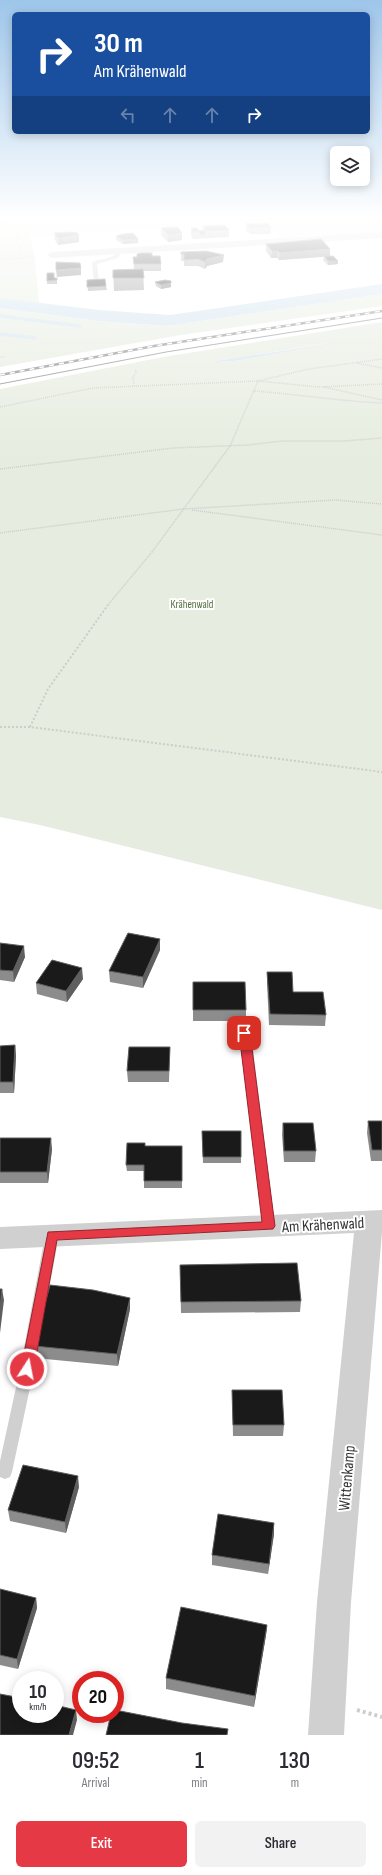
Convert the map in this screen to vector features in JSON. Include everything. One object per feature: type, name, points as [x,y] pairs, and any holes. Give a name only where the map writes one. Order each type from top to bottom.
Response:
[{"type":"street","name":"Am Krähenwald","points":[[0,1238],[376,1221]]},
{"type":"street","name":"Wittenkamp","points":[[326,1735],[334,1609],[376,1221]]},
{"type":"lane","points":[[244,1033],[269,1226]]},
{"type":"lane","points":[[5,1472],[27,1369],[52,1236]]},
{"type":"path","points":[[0,357],[6,357]]},
{"type":"path","points":[[258,381],[309,370],[382,358]]},
{"type":"path","points":[[355,363],[382,368]]},
{"type":"path","points":[[134,386],[133,378],[136,372],[135,369]]},
{"type":"path","points":[[30,727],[48,690],[94,623],[152,552],[230,446],[258,381]]},
{"type":"path","points":[[0,407],[93,388],[258,381],[319,386],[382,384]]},
{"type":"path","points":[[319,386],[382,400]]},
{"type":"path","points":[[253,391],[298,394],[354,402],[382,403]]},
{"type":"path","points":[[0,469],[173,448],[230,446],[282,441],[344,441],[382,438]]},
{"type":"path","points":[[0,533],[183,509],[335,500],[382,504]]},
{"type":"path","points":[[183,509],[382,535]]},
{"type":"path","points":[[0,727],[30,727],[382,772]]},
{"type":"green space","points":[[15,300],[39,300],[39,303]]},
{"type":"green space","points":[[342,300],[382,300],[382,306],[181,335],[0,367],[0,308],[98,321],[167,326]]},
{"type":"green space","name":"Krähenwald","points":[[382,322],[382,910],[40,825],[0,817],[0,389],[163,357]],"holes":[[[330,343],[235,361],[216,362]]]},
{"type":"water","points":[[0,300],[16,300],[99,310],[170,315],[273,300],[342,300],[167,326],[98,321],[0,308]]},
{"type":"water","points":[[339,342],[235,361],[216,362],[216,361]]},
{"type":"building","points":[[128,933],[160,939],[143,977],[109,971]]},
{"type":"building","points":[[0,943],[24,946],[13,971],[0,970]]},
{"type":"building","points":[[52,960],[82,968],[66,991],[36,983]]},
{"type":"building","points":[[267,972],[292,972],[293,992],[323,992],[326,1015],[270,1014]]},
{"type":"building","points":[[193,982],[245,982],[246,1010],[193,1010]]},
{"type":"building","points":[[15,1045],[13,1082],[0,1082],[0,1046]]},
{"type":"building","points":[[129,1047],[170,1047],[169,1071],[127,1071]]},
{"type":"building","points":[[368,1121],[382,1121],[382,1150],[372,1150]]},
{"type":"building","points":[[283,1123],[313,1123],[316,1151],[284,1151]]},
{"type":"building","points":[[202,1131],[241,1131],[241,1157],[203,1157]]},
{"type":"building","points":[[0,1138],[51,1138],[47,1172],[0,1172]]},
{"type":"building","points":[[127,1143],[145,1143],[145,1146],[182,1146],[182,1181],[144,1181],[144,1165],[126,1165]]},
{"type":"building","points":[[297,1263],[301,1301],[181,1302],[180,1265]]},
{"type":"building","points":[[50,1285],[93,1290],[130,1298],[117,1354],[34,1346]]},
{"type":"building","points":[[0,1289],[2,1289],[0,1309]]},
{"type":"building","points":[[232,1390],[282,1390],[284,1425],[233,1425]]},
{"type":"building","points":[[23,1465],[78,1476],[65,1522],[8,1510]]},
{"type":"building","points":[[218,1514],[274,1523],[269,1564],[212,1555]]},
{"type":"building","points":[[0,1589],[36,1598],[17,1659],[0,1655]]},
{"type":"building","points":[[181,1607],[267,1625],[255,1696],[166,1678]]},
{"type":"building","points":[[0,1694],[12,1696],[12,1723],[64,1723],[64,1707],[72,1709],[72,1723],[69,1735],[0,1735]]},
{"type":"building","points":[[124,1712],[182,1723],[228,1729],[227,1735],[106,1735],[109,1723],[124,1723]]},
{"type":"waterway","points":[[0,316],[80,326]]},
{"type":"waterway","points":[[0,334],[35,338]]},
{"type":"tram line","points":[[0,384],[166,352],[382,318]]},
{"type":"railway","points":[[0,375],[154,346],[382,311]]},
{"type":"route","points":[[27,1369],[52,1236],[269,1226],[244,1033]]}]
